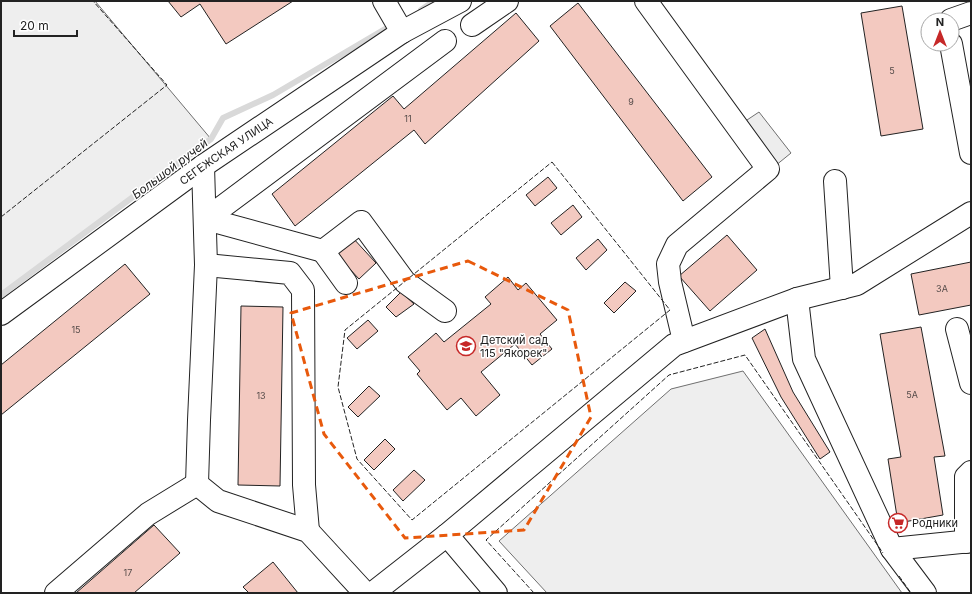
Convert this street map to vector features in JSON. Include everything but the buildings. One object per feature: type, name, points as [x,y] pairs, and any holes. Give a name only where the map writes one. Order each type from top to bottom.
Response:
[{"type":"street","points":[[384,1],[402,32]]},
{"type":"street","name":"СЕГЕЖСКАЯ УЛИЦА","points":[[1,314],[203,166],[402,32],[460,1]]},
{"type":"street","points":[[472,24],[508,1]]},
{"type":"street","points":[[646,1],[768,169],[677,245],[668,264],[670,282],[684,341]]},
{"type":"street","points":[[960,17],[971,13]]},
{"type":"street","points":[[206,219],[445,41]]},
{"type":"street","points":[[952,52],[971,153]]},
{"type":"street","points":[[198,484],[199,420],[206,265],[206,219],[203,166]]},
{"type":"street","points":[[835,181],[842,288]]},
{"type":"street","points":[[373,593],[447,535],[674,345],[797,300],[857,284],[971,213]]},
{"type":"street","points":[[206,219],[323,251],[346,283]]},
{"type":"street","points":[[323,251],[361,222],[404,282],[445,311]]},
{"type":"street","points":[[206,265],[290,274],[303,290],[304,485],[308,531]]},
{"type":"street","points":[[797,300],[804,358],[892,549],[925,593]]},
{"type":"street","points":[[957,329],[971,383]]},
{"type":"street","points":[[892,549],[969,542],[966,477],[971,472]]},
{"type":"street","points":[[198,484],[218,501],[308,531],[365,593]]},
{"type":"street","points":[[56,593],[148,514],[198,484]]},
{"type":"street","points":[[447,535],[496,593]]},
{"type":"highlighted area","points":[[468,261],[568,310],[591,417],[524,530],[405,538],[324,434],[291,313]]},
{"type":"shaded area","points":[[1,1],[95,1],[211,139],[1,295]]},
{"type":"shaded area","points":[[759,112],[791,153],[775,166],[741,124]]},
{"type":"shaded area","points":[[743,371],[902,593],[547,593],[499,541],[671,389]]},
{"type":"waterway","points":[[421,10],[434,1]]},
{"type":"waterway","name":"Большой ручей","points":[[1,295],[211,139],[223,118],[273,95],[385,29]]},
{"type":"fence","points":[[1,217],[167,85],[93,1]]},
{"type":"fence","points":[[552,162],[670,310],[412,520],[357,459],[338,387],[345,330],[552,162]]},
{"type":"fence","points":[[534,593],[486,540],[669,375],[745,355],[883,553]]},
{"type":"fence","points":[[899,576],[911,593]]},
{"type":"place","name":"Детский сад 115 \"Якорек\"","points":[[466,346]]},
{"type":"place","name":"Родники","points":[[898,523]]}]
